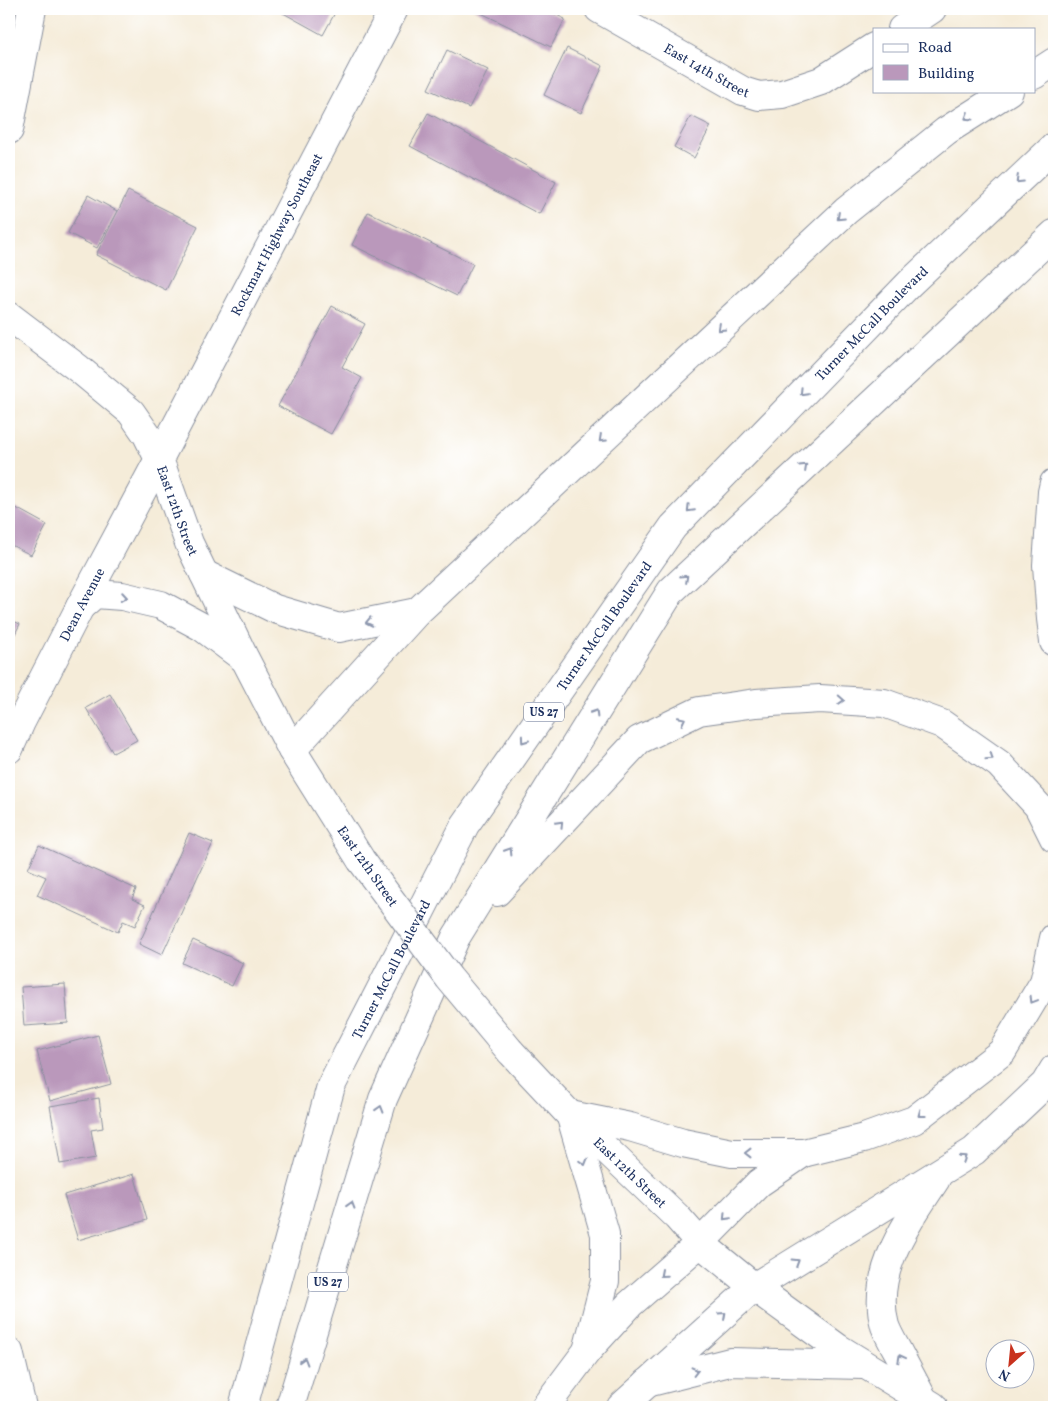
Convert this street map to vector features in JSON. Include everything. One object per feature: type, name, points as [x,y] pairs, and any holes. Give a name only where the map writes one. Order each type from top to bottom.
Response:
[{"type":"main road","points":[[9,130],[14,72],[32,9]]},
{"type":"main road","name":"Rockmart Highway Southeast","points":[[159,459],[394,9]]},
{"type":"main road","name":"East 14th Street","points":[[599,9],[743,91],[760,96],[782,94],[822,81],[873,48]]},
{"type":"main road","points":[[904,28],[932,9]]},
{"type":"main road","points":[[1036,74],[1054,62]]},
{"type":"main road","points":[[292,750],[417,612],[846,211],[946,131],[1007,92]]},
{"type":"main road","name":"Turner McCall Boulevard","points":[[243,1407],[331,1086],[465,825],[673,526],[910,283],[1054,146]]},
{"type":"main road","name":"US 27","points":[[290,1407],[383,1099],[456,937],[671,591],[1054,234]]},
{"type":"main road","name":"East 12th Street","points":[[9,316],[79,369],[131,412],[147,435],[159,459],[189,543],[245,659],[292,750],[361,860],[449,978],[510,1051],[570,1115],[677,1217],[700,1243],[754,1287],[838,1348],[929,1404]]},
{"type":"main road","name":"Dean Avenue","points":[[9,749],[80,607],[159,459]]},
{"type":"main road","points":[[1054,483],[1047,565],[1054,642]]},
{"type":"main road","points":[[204,574],[275,609],[339,628],[417,612]]},
{"type":"main road","points":[[80,607],[95,594],[122,596],[161,605],[202,627],[245,659]]},
{"type":"main road","points":[[456,937],[639,740],[700,711],[756,703],[820,699],[884,703],[942,724],[999,764],[1038,806],[1054,838]]},
{"type":"main road","points":[[587,1350],[605,1281],[605,1234],[570,1115],[630,1127],[683,1143],[732,1153],[803,1153],[864,1138],[914,1120],[1002,1052],[1044,982],[1054,938]]},
{"type":"main road","points":[[621,1407],[754,1287],[974,1151],[1045,1084],[1054,1069]]},
{"type":"main road","points":[[545,1407],[587,1350],[630,1304],[700,1243],[760,1182],[803,1153]]},
{"type":"main road","points":[[929,1404],[886,1328],[881,1302],[883,1282],[895,1246],[939,1174]]},
{"type":"main road","points":[[9,1352],[22,1407]]},
{"type":"main road","points":[[647,1383],[730,1362],[864,1365]]},
{"type":"building","points":[[276,9],[337,9],[323,35]]},
{"type":"building","points":[[473,9],[544,9],[565,19],[551,47]]},
{"type":"building","points":[[567,48],[603,66],[581,113],[544,95]]},
{"type":"building","points":[[447,50],[488,70],[469,108],[428,89]]},
{"type":"building","points":[[428,113],[556,182],[539,214],[410,146]]},
{"type":"building","points":[[691,116],[711,126],[694,158],[674,147]]},
{"type":"building","points":[[128,191],[198,226],[166,290],[96,255]]},
{"type":"building","points":[[88,195],[117,211],[97,248],[68,233]]},
{"type":"building","points":[[368,212],[473,264],[457,296],[352,245]]},
{"type":"building","points":[[332,306],[365,324],[342,367],[362,378],[331,434],[278,406]]},
{"type":"building","points":[[9,504],[47,525],[31,555],[9,544]]},
{"type":"building","points":[[9,619],[20,624],[9,646]]},
{"type":"building","points":[[110,694],[137,740],[113,753],[86,708]]},
{"type":"building","points":[[189,833],[213,843],[162,955],[139,944]]},
{"type":"building","points":[[39,845],[136,889],[132,899],[145,905],[135,926],[123,921],[118,932],[37,895],[46,877],[28,869]]},
{"type":"building","points":[[193,940],[243,963],[232,986],[182,963]]},
{"type":"building","points":[[65,984],[68,1023],[24,1026],[21,987]]},
{"type":"building","points":[[98,1035],[111,1084],[50,1101],[37,1051]]},
{"type":"building","points":[[99,1098],[103,1128],[91,1130],[96,1158],[60,1164],[50,1106]]},
{"type":"building","points":[[134,1174],[147,1220],[78,1240],[64,1195]]}]
